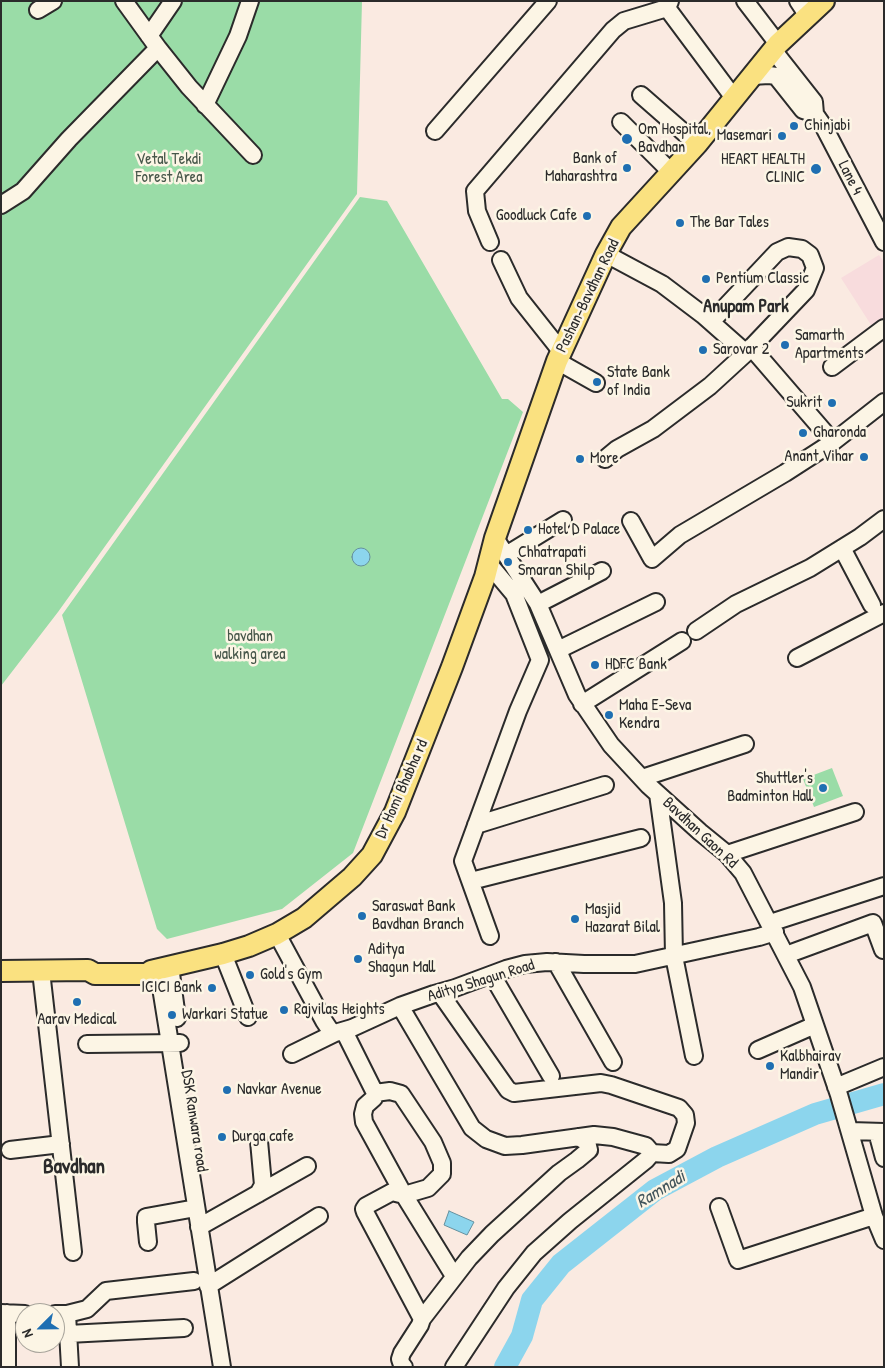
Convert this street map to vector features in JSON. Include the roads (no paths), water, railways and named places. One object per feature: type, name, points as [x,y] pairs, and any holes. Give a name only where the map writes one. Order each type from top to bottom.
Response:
[{"type":"main road","name":"Pashan-Bavdhan Road","points":[[495,538],[559,356],[606,254],[622,228],[697,144],[776,47],[803,9],[824,1]]},
{"type":"main road","name":"Dr Homi Bhabha rd","points":[[160,968],[223,954],[249,946],[277,934],[304,918],[330,897],[352,878],[372,855],[395,812],[425,738],[485,577],[497,559],[495,538]]},
{"type":"main road","points":[[1,970],[88,970],[94,966],[146,966],[160,968]]},
{"type":"street","points":[[38,10],[53,1]]},
{"type":"street","points":[[124,1],[153,42],[189,87],[253,155]]},
{"type":"street","points":[[1,205],[23,191],[153,42],[173,1]]},
{"type":"street","points":[[205,104],[238,36],[250,1]]},
{"type":"street","points":[[435,131],[548,1]]},
{"type":"street","name":"Lane 4","points":[[745,1],[814,102],[815,114],[824,127],[884,242]]},
{"type":"street","points":[[490,242],[477,212],[475,191],[613,30],[624,21],[669,5],[734,98]]},
{"type":"street","name":"Lane 4","points":[[752,76],[776,76],[803,110],[815,114]]},
{"type":"street","points":[[641,94],[697,144]]},
{"type":"street","points":[[621,122],[672,172]]},
{"type":"street","points":[[605,459],[616,449],[653,429],[710,386],[749,350],[806,290],[815,268],[810,255],[802,249],[788,247],[777,252],[711,322]]},
{"type":"street","points":[[606,254],[662,284],[749,350],[833,442]]},
{"type":"street","points":[[501,260],[518,298],[559,356],[596,383]]},
{"type":"street","points":[[832,367],[884,328]]},
{"type":"street","points":[[631,521],[652,559],[680,535],[785,473],[833,442],[884,402]]},
{"type":"street","points":[[696,631],[736,604],[810,568],[860,537],[884,519]]},
{"type":"street","points":[[490,936],[463,861],[518,711],[540,660],[514,594],[497,559],[563,520]]},
{"type":"street","points":[[797,658],[878,609],[842,548]]},
{"type":"street","name":"Bavdhan Gaon Rd","points":[[497,559],[538,604],[577,695],[611,745],[658,794],[727,854],[743,873],[802,987],[849,1128],[874,1216],[884,1240]]},
{"type":"street","points":[[538,604],[602,571]]},
{"type":"street","points":[[558,650],[656,602]]},
{"type":"street","points":[[582,704],[682,640]]},
{"type":"street","points":[[642,778],[745,744]]},
{"type":"street","points":[[476,825],[605,785]]},
{"type":"street","points":[[658,794],[673,903],[674,956],[694,1056]]},
{"type":"street","points":[[727,854],[855,812]]},
{"type":"street","points":[[471,881],[641,838]]},
{"type":"street","name":"Aditya Shagun Road","points":[[292,1054],[400,1006],[525,964],[556,962],[634,964],[674,956],[759,937],[772,928],[884,886]]},
{"type":"street","points":[[786,955],[872,923],[883,950]]},
{"type":"street","points":[[277,934],[324,1021],[330,1030],[339,1032],[375,1092],[374,1098],[365,1106],[364,1122],[404,1195],[454,1276]]},
{"type":"street","points":[[223,954],[248,1017]]},
{"type":"street","points":[[556,962],[613,1062]]},
{"type":"street","name":"DSK Ranwara road","points":[[160,968],[176,1043],[198,1199],[215,1264],[203,1280],[222,1367]]},
{"type":"street","points":[[41,970],[73,1252]]},
{"type":"street","points":[[492,975],[551,1076]]},
{"type":"street","points":[[440,992],[508,1090],[514,1094],[601,1083],[611,1084],[679,1108],[685,1115],[686,1123],[677,1150],[668,1154],[652,1154],[570,1220],[534,1253],[506,1288],[454,1367]]},
{"type":"street","points":[[400,1006],[472,1128],[486,1139],[505,1146],[594,1135],[613,1137],[646,1146],[652,1154]]},
{"type":"street","points":[[758,1050],[815,1025]]},
{"type":"street","points":[[87,1044],[176,1043]]},
{"type":"street","points":[[837,1091],[884,1068]]},
{"type":"street","points":[[375,1092],[390,1091],[401,1094],[433,1142],[442,1163],[442,1174],[428,1188],[404,1195],[392,1192],[366,1206],[364,1210],[422,1319]]},
{"type":"street","points":[[849,1128],[880,1132],[884,1158]]},
{"type":"street","points":[[404,1367],[400,1359],[402,1353],[422,1319],[469,1258],[492,1234],[559,1173],[589,1150],[587,1142],[578,1137]]},
{"type":"street","points":[[258,1194],[263,1185],[259,1140]]},
{"type":"street","points":[[10,1150],[61,1144]]},
{"type":"street","points":[[204,1225],[307,1166]]},
{"type":"street","points":[[148,1242],[146,1217],[198,1199]]},
{"type":"street","points":[[719,1207],[738,1260],[874,1216]]},
{"type":"street","points":[[65,1313],[87,1309],[106,1291],[203,1280],[319,1216]]},
{"type":"street","points":[[4,1314],[7,1367]]},
{"type":"street","points":[[65,1325],[68,1334],[70,1367]]},
{"type":"street","points":[[68,1334],[184,1328]]},
{"type":"water","points":[[357,548],[365,548],[370,553],[368,564],[357,566],[352,561],[352,553]]},
{"type":"water","points":[[449,1211],[474,1222],[467,1235],[444,1225]]},
{"type":"waterway","name":"Ramnadi","points":[[505,1367],[522,1336],[532,1300],[561,1264],[655,1190],[717,1157],[815,1114],[884,1094]]},
{"type":"place","name":"Chinjabi","points":[[794,126]]},
{"type":"place","name":"Masemari","points":[[782,136]]},
{"type":"place","name":"Om Hospital, Bavdhan","points":[[627,139]]},
{"type":"place","name":"Bank of Maharashtra","points":[[627,168]]},
{"type":"place","name":"HEART HEALTH CLINIC","points":[[816,169]]},
{"type":"place","name":"Goodluck Cafe","points":[[587,216]]},
{"type":"place","name":"The Bar Tales","points":[[680,223]]},
{"type":"place","name":"Pentium Classic","points":[[706,279]]},
{"type":"place","name":"Samarth Apartments","points":[[785,345]]},
{"type":"place","name":"Sarovar 2","points":[[703,350]]},
{"type":"place","name":"State Bank of India","points":[[597,382]]},
{"type":"place","name":"Sukrit","points":[[832,403]]},
{"type":"place","name":"Gharonda","points":[[803,433]]},
{"type":"place","name":"Anant Vihar","points":[[864,457]]},
{"type":"place","name":"More","points":[[580,459]]},
{"type":"place","name":"Hotel D Palace","points":[[528,530]]},
{"type":"place","name":"Chhatrapati Smaran Shilp","points":[[508,562]]},
{"type":"place","name":"HDFC Bank","points":[[595,665]]},
{"type":"place","name":"Maha E-Seva Kendra","points":[[609,715]]},
{"type":"place","name":"Shuttler's Badminton Hall","points":[[823,788]]},
{"type":"place","name":"Saraswat Bank Bavdhan Branch","points":[[362,916]]},
{"type":"place","name":"Masjid Hazarat Bilal","points":[[575,919]]},
{"type":"place","name":"Aditya Shagun Mall","points":[[358,959]]},
{"type":"place","name":"Gold's Gym","points":[[250,975]]},
{"type":"place","name":"ICICI Bank","points":[[212,988]]},
{"type":"place","name":"Aarav Medical","points":[[77,1002]]},
{"type":"place","name":"Rajvilas Heights","points":[[284,1010]]},
{"type":"place","name":"Warkari Statue","points":[[172,1015]]},
{"type":"place","name":"Kalbhairav Mandir","points":[[770,1066]]},
{"type":"place","name":"Navkar Avenue","points":[[227,1090]]},
{"type":"place","name":"Durga cafe","points":[[222,1137]]},
{"type":"district","name":"Anupam Park","points":[[746,307]]},
{"type":"district","name":"Bavdhan","points":[[74,1167]]},
{"type":"park label","name":"Vetal Tekdi Forest Area","points":[[169,169]]},
{"type":"park label","name":"bavdhan walking area","points":[[250,646]]}]
